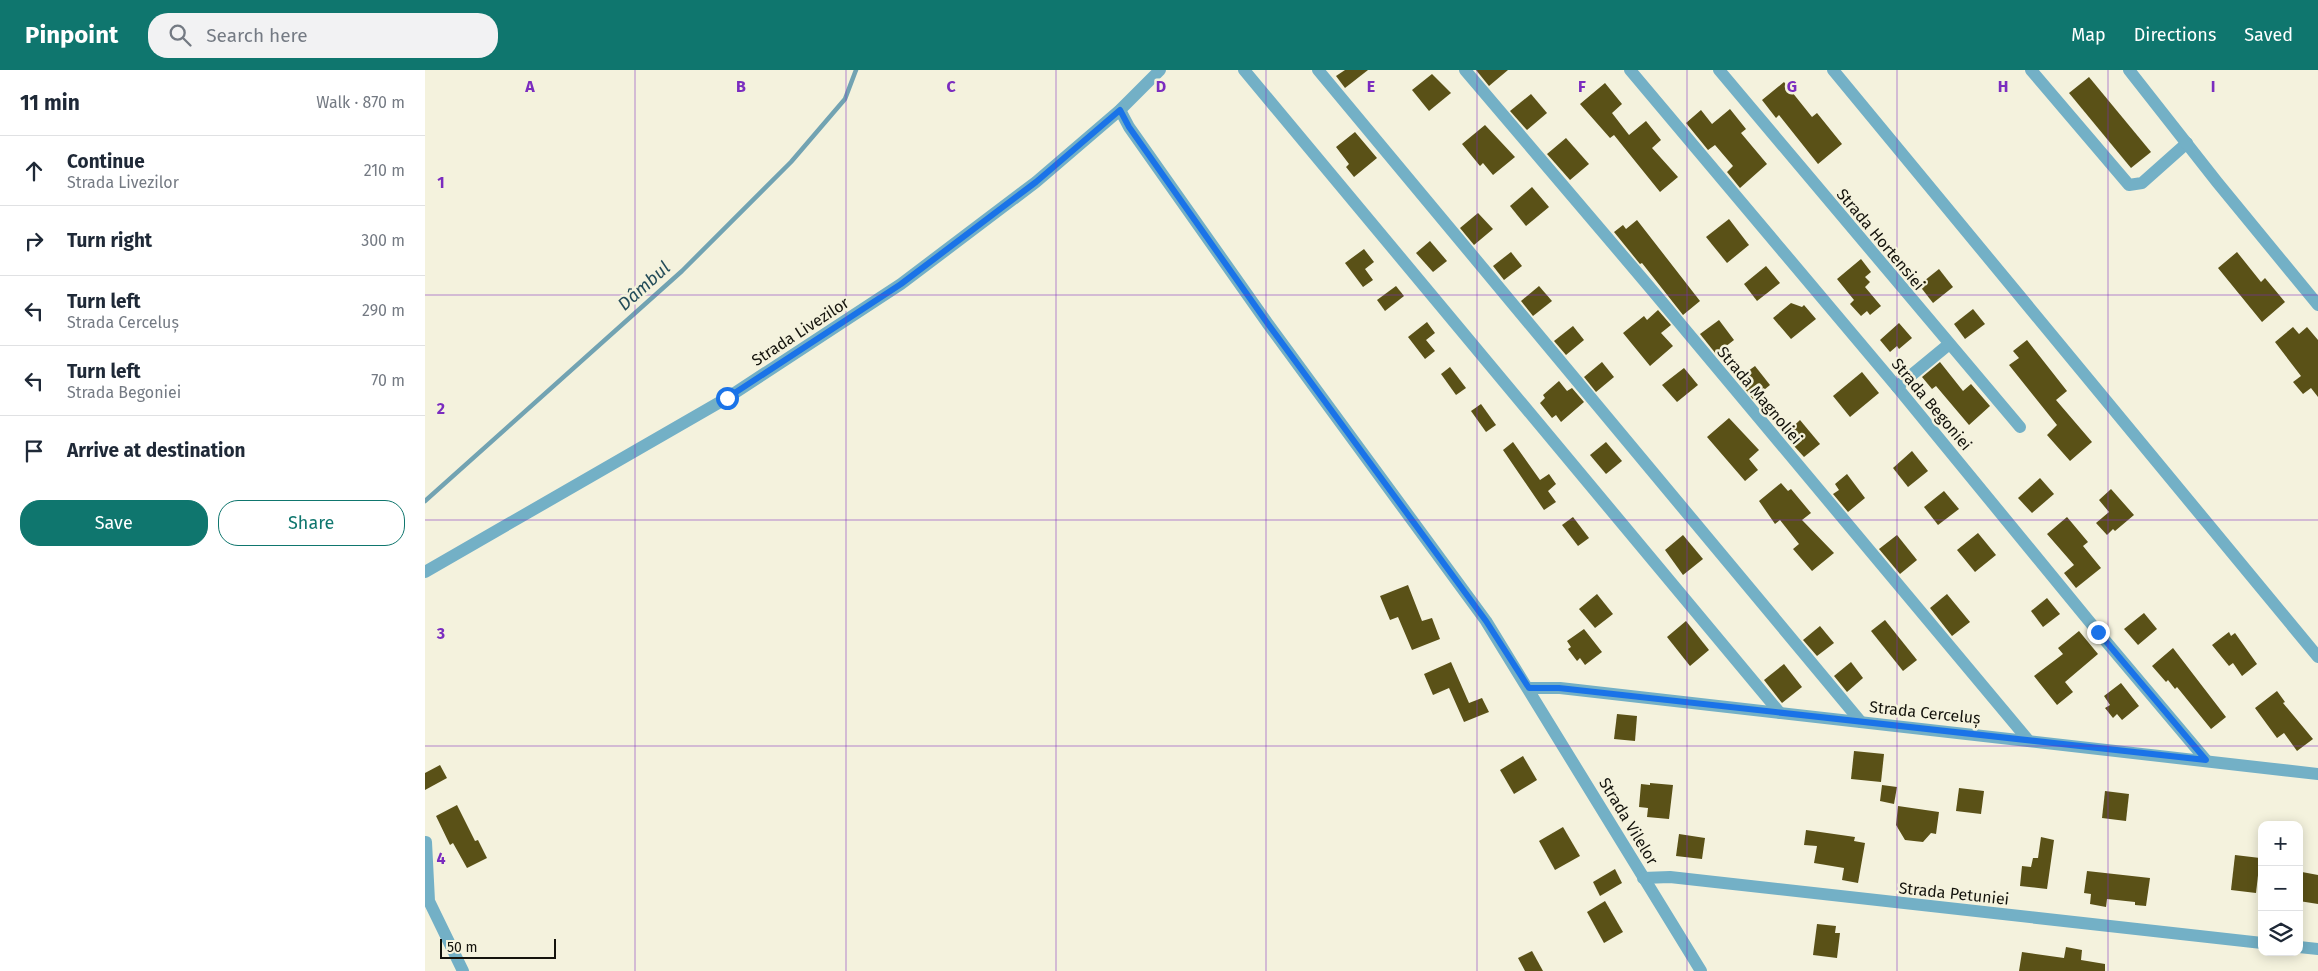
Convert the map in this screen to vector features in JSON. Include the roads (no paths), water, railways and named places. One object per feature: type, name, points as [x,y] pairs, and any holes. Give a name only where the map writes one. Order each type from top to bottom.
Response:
[{"type":"street","name":"Strada Livezilor","points":[[425,572],[727,398],[901,284],[1028,188],[1120,110],[1160,70]]},
{"type":"street","points":[[1244,70],[1779,713]]},
{"type":"street","points":[[1318,70],[1861,722]]},
{"type":"street","name":"Strada Magnoliei","points":[[1465,70],[1646,283],[2029,741]]},
{"type":"street","name":"Strada Begoniei","points":[[1630,70],[1897,387],[2098,632],[2206,760]]},
{"type":"street","name":"Strada Hortensiei","points":[[1719,70],[1948,345],[2020,428]]},
{"type":"street","points":[[1833,70],[2318,657]]},
{"type":"street","points":[[2031,70],[2129,185],[2142,183],[2187,143]]},
{"type":"street","points":[[2129,70],[2318,305]]},
{"type":"street","name":"Strada Vilelor","points":[[1120,110],[1129,127],[1268,324],[1486,621],[1529,688],[1701,971]]},
{"type":"street","points":[[1897,387],[1948,345]]},
{"type":"street","name":"Strada Cerceluș","points":[[1529,688],[1550,686],[2318,774]]},
{"type":"street","points":[[426,842],[429,901],[463,971]]},
{"type":"street","name":"Strada Petuniei","points":[[1643,878],[1670,877],[2258,942]]},
{"type":"street","points":[[2303,947],[2318,949]]},
{"type":"waterway","name":"Dâmbul","points":[[425,501],[682,271],[791,162],[845,99],[856,70]]}]
